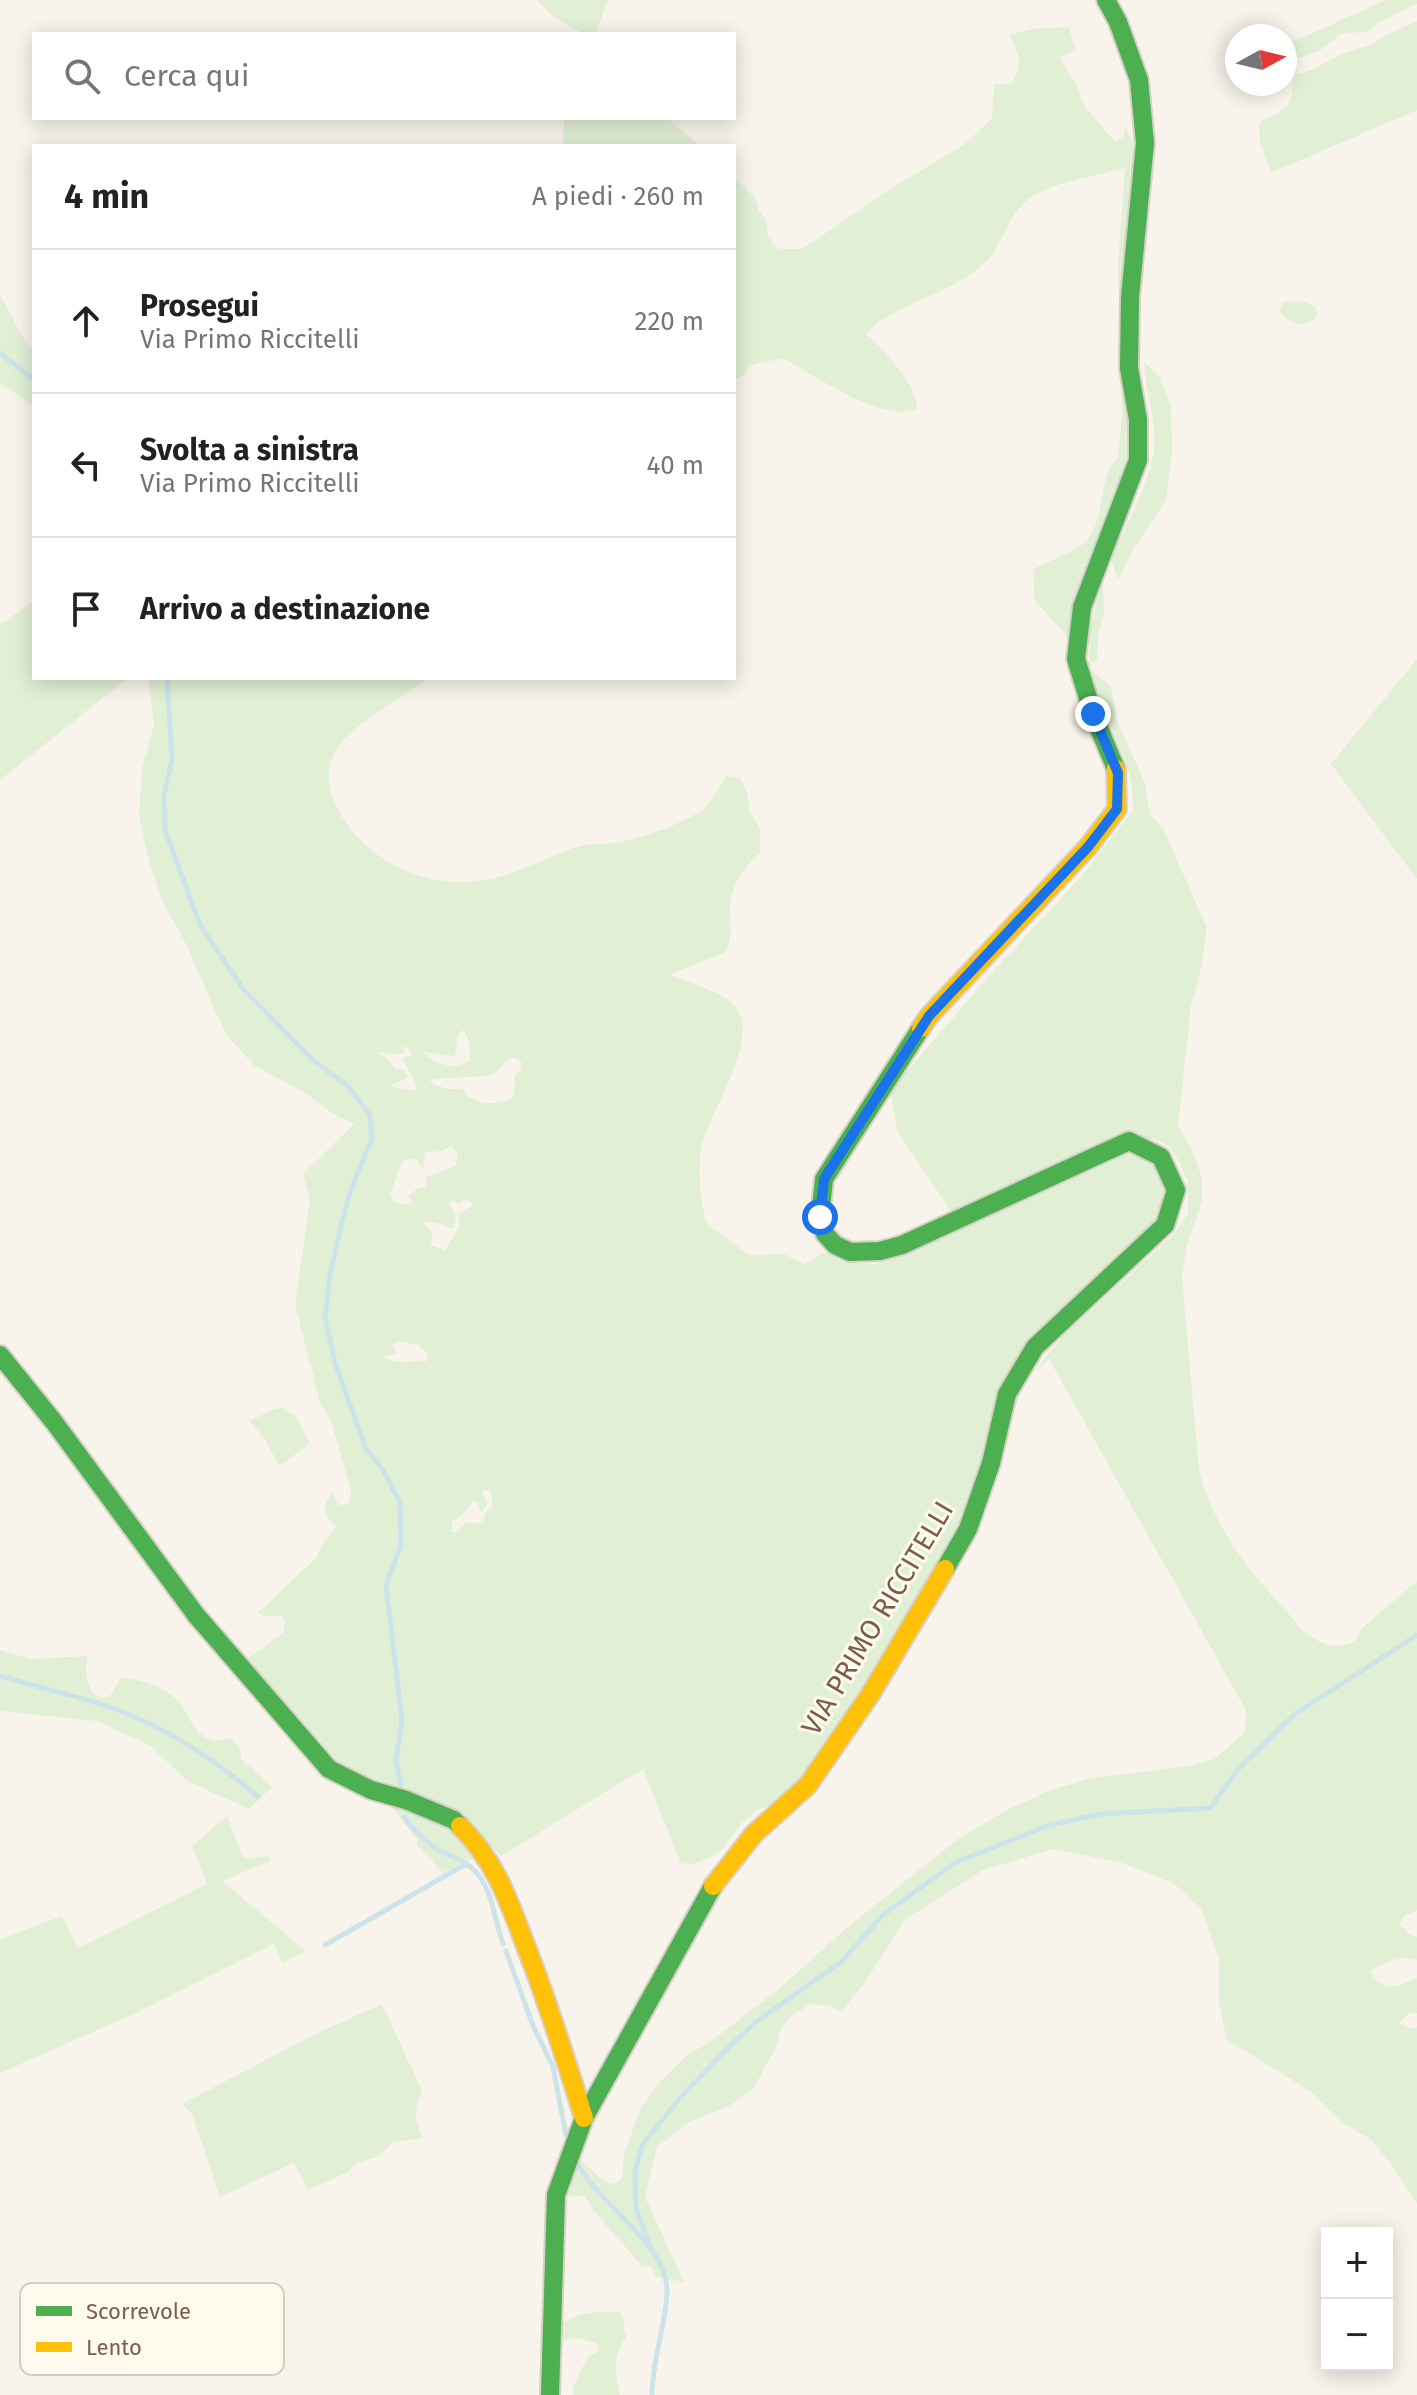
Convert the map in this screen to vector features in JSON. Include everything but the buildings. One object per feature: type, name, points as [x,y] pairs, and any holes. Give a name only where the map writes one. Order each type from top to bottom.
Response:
[{"type":"street","name":"VIA PRIMO RICCITELLI","points":[[550,2395],[556,2195],[584,2118],[713,1887],[754,1834],[808,1785],[870,1695],[968,1529],[991,1463],[1007,1394],[1035,1347],[1165,1225],[1176,1190],[1161,1157],[1129,1141],[902,1245],[880,1251],[850,1252],[835,1245],[825,1234],[820,1217],[824,1179],[929,1016],[1088,847],[1117,809],[1118,773],[1093,714],[1076,659],[1082,607],[1138,460],[1138,420],[1129,368],[1130,297],[1145,143],[1139,80],[1118,22],[1106,0]]},
{"type":"street","points":[[0,1355],[54,1422],[196,1615],[329,1769],[371,1790],[406,1800],[454,1820],[481,1847],[505,1889],[551,2011],[584,2118]]},
{"type":"green space","points":[[537,0],[608,0],[596,32],[571,27]]},
{"type":"green space","points":[[1386,0],[1417,0],[1417,4],[1376,24],[1370,31],[1341,34],[1319,51],[1297,58],[1297,40]]},
{"type":"green space","points":[[1417,21],[1417,110],[1271,173],[1260,141],[1259,123],[1281,111],[1291,96],[1297,96],[1297,74],[1343,53],[1372,45]]},
{"type":"green space","points":[[1069,27],[1076,50],[1060,57],[1083,103],[1116,142],[1123,136],[1126,127],[1133,143],[1137,440],[1069,639],[1034,599],[1033,570],[1077,548],[1091,535],[1106,477],[1118,457],[1122,416],[1118,262],[1125,168],[1068,182],[1037,194],[1015,213],[994,252],[978,269],[873,327],[867,335],[898,368],[912,389],[917,408],[885,410],[867,404],[782,358],[752,365],[736,378],[736,180],[755,197],[759,211],[766,219],[768,237],[779,249],[802,249],[898,184],[964,145],[992,118],[994,84],[1011,84],[1018,71],[1017,54],[1009,35],[1032,29]]},
{"type":"green space","points":[[564,120],[669,120],[698,144],[563,144]]},
{"type":"green space","points":[[0,295],[32,347],[32,405],[0,383]]},
{"type":"green space","points":[[1284,301],[1306,302],[1316,308],[1317,316],[1307,323],[1292,322],[1279,312]]},
{"type":"green space","points":[[1144,362],[1158,375],[1171,405],[1172,454],[1166,501],[1133,550],[1118,579],[1111,560],[1142,491],[1154,449]]},
{"type":"green space","points":[[1103,581],[1104,613],[1098,636],[1097,660],[1090,662],[1091,670],[1111,687],[1117,721],[1145,783],[1150,815],[1163,828],[1207,928],[1191,1006],[1178,1126],[1193,1152],[1202,1178],[1202,1202],[1187,1245],[1182,1277],[1199,1470],[1205,1490],[1223,1528],[1246,1563],[1299,1626],[1318,1641],[1334,1645],[1355,1642],[1361,1629],[1417,1581],[1417,1910],[1404,1916],[1400,1924],[1410,1935],[1417,1937],[1417,1960],[1392,1960],[1371,1971],[1380,1983],[1391,1986],[1417,1978],[1417,2013],[1411,2012],[1399,2023],[1412,2029],[1417,2027],[1417,2204],[1370,2139],[1343,2123],[1310,2091],[1227,2040],[1219,2004],[1219,1960],[1202,1910],[1173,1883],[1119,1862],[1054,1849],[983,1870],[905,1920],[864,1984],[841,2012],[830,2006],[811,2004],[791,2016],[779,2032],[778,2043],[754,2088],[730,2106],[691,2121],[657,2147],[645,2197],[684,2282],[654,2276],[653,2269],[642,2266],[593,2210],[585,2196],[567,2197],[580,2159],[605,2182],[615,2184],[622,2178],[624,2155],[640,2109],[660,2082],[686,2056],[714,2039],[780,1988],[849,1926],[958,1839],[1007,1810],[1051,1790],[1092,1778],[1191,1766],[1216,1758],[1245,1732],[1246,1710],[1049,1359],[1033,1374],[1060,1339],[1174,1234],[1188,1213],[1188,1182],[1179,1161],[1159,1140],[1125,1136],[953,1214],[898,1133],[890,1091],[988,977],[1079,879],[1133,810],[1132,783],[1124,756],[1089,676],[1090,628]]},
{"type":"green space","points":[[32,602],[32,680],[125,680],[0,780],[0,625]]},
{"type":"green space","points":[[1417,659],[1417,879],[1331,764]]},
{"type":"green space","points":[[148,680],[426,680],[372,717],[341,743],[330,765],[330,790],[350,828],[387,861],[431,879],[456,882],[481,881],[506,875],[580,846],[616,843],[664,829],[706,806],[726,776],[740,778],[747,792],[750,813],[760,828],[760,853],[747,866],[734,888],[727,947],[725,952],[670,975],[726,998],[740,1015],[743,1032],[740,1051],[702,1145],[699,1174],[706,1223],[749,1255],[784,1254],[805,1264],[824,1252],[844,1262],[875,1264],[1130,1153],[1162,1165],[1168,1211],[1046,1331],[969,1518],[828,1751],[775,1802],[743,1822],[715,1855],[693,1864],[681,1863],[643,1769],[501,1856],[489,1844],[339,1763],[248,1659],[284,1632],[282,1616],[258,1613],[316,1558],[337,1526],[325,1511],[328,1498],[332,1493],[339,1506],[349,1503],[351,1491],[332,1424],[320,1402],[295,1304],[310,1201],[303,1174],[354,1124],[255,1066],[226,1035],[183,938],[162,900],[149,861],[139,816],[142,769],[154,724]],"holes":[[[463,1030],[469,1045],[469,1061],[457,1066],[444,1065],[423,1052],[455,1056],[458,1035]],[[406,1046],[412,1055],[403,1058],[416,1090],[394,1088],[392,1085],[407,1078],[407,1075],[403,1069],[395,1069],[388,1059],[378,1054],[405,1052],[403,1047]],[[515,1058],[521,1062],[522,1069],[515,1075],[514,1096],[500,1102],[477,1101],[462,1089],[447,1089],[431,1083],[431,1079],[486,1076],[497,1072],[508,1059]],[[451,1146],[458,1153],[456,1166],[426,1177],[426,1187],[408,1196],[413,1204],[394,1203],[390,1194],[403,1160],[416,1158],[423,1170],[425,1152],[441,1151]],[[465,1199],[472,1203],[471,1207],[459,1214],[458,1228],[445,1250],[431,1245],[432,1232],[422,1222],[435,1222],[454,1229],[456,1214],[448,1203],[455,1201],[458,1205]],[[398,1341],[419,1345],[428,1355],[427,1361],[397,1362],[384,1358],[395,1353],[391,1346]],[[485,1489],[491,1493],[493,1505],[483,1521],[477,1524],[467,1522],[452,1532],[452,1522],[473,1501],[478,1502],[482,1512],[487,1505],[481,1494]]]},
{"type":"green space","points":[[284,1408],[296,1417],[310,1443],[280,1466],[263,1437],[249,1421]]},
{"type":"green space","points":[[0,1650],[31,1659],[87,1656],[89,1685],[100,1698],[110,1696],[121,1678],[161,1688],[180,1703],[201,1734],[216,1740],[232,1739],[241,1750],[241,1759],[272,1787],[249,1809],[187,1781],[151,1746],[97,1721],[0,1711]]},
{"type":"green space","points":[[389,1804],[441,1824],[474,1853],[472,1859],[443,1873],[417,1845],[418,1841]]},
{"type":"green space","points":[[227,1816],[246,1859],[269,1856],[271,1861],[222,1881],[306,1951],[282,1963],[274,1944],[138,2012],[0,2073],[0,1939],[62,1916],[78,1948],[207,1884],[192,1846]]},
{"type":"green space","points":[[382,2004],[422,2091],[416,2114],[423,2138],[393,2142],[379,2156],[357,2163],[348,2172],[308,2190],[294,2163],[220,2197],[192,2114],[182,2104],[309,2037]]},
{"type":"green space","points":[[620,2312],[625,2320],[623,2331],[627,2335],[616,2364],[620,2395],[573,2395],[573,2388],[588,2356],[595,2354],[599,2347],[596,2343],[577,2338],[561,2340],[562,2323],[579,2315]]},
{"type":"waterway","points":[[0,353],[32,378]]},
{"type":"waterway","points":[[167,680],[172,760],[164,796],[165,830],[200,925],[244,990],[315,1062],[348,1086],[370,1115],[372,1138],[350,1192],[341,1226],[325,1317],[335,1363],[366,1449],[383,1470],[400,1502],[401,1545],[386,1585],[402,1720],[396,1761],[401,1786]]},
{"type":"waterway","points":[[651,2249],[636,2208],[635,2171],[643,2144],[680,2098],[729,2047],[756,2022],[841,1962],[883,1915],[956,1862],[1050,1825],[1102,1814],[1210,1808],[1239,1768],[1295,1714],[1417,1635]]},
{"type":"waterway","points":[[0,1676],[89,1700],[137,1718],[192,1748],[258,1797]]},
{"type":"waterway","points":[[404,1817],[432,1846],[465,1863],[480,1877],[489,1894],[503,1944]]},
{"type":"waterway","points":[[325,1945],[466,1864]]},
{"type":"waterway","points":[[506,1951],[532,2023],[553,2067],[566,2135]]},
{"type":"waterway","points":[[579,2166],[645,2242],[664,2274],[666,2304],[652,2395]]},
{"type":"traffic: fast","points":[[1106,0],[1118,22],[1139,80],[1145,143],[1130,297],[1129,368],[1138,420],[1138,460],[1082,607],[1076,659],[1093,714],[1116,769]]},
{"type":"traffic: fast","points":[[921,1028],[824,1179],[820,1217],[825,1234],[835,1245],[850,1252],[880,1251],[902,1245],[1129,1141],[1161,1157],[1176,1190],[1165,1225],[1035,1347],[1007,1394],[991,1463],[968,1529],[945,1569]]},
{"type":"traffic: fast","points":[[0,1355],[54,1422],[196,1615],[329,1769],[371,1790],[406,1800],[454,1820],[460,1826]]},
{"type":"traffic: fast","points":[[550,2395],[556,2195],[584,2118],[713,1886]]},
{"type":"traffic: slow","points":[[921,1028],[1088,847],[1117,809],[1116,769]]},
{"type":"traffic: slow","points":[[713,1886],[754,1834],[808,1785],[870,1695],[945,1569]]},
{"type":"traffic: slow","points":[[460,1826],[484,1854],[508,1899],[543,1991],[584,2118]]},
{"type":"route","points":[[820,1217],[824,1179],[929,1016],[1088,847],[1117,809],[1118,773],[1093,714]]}]
